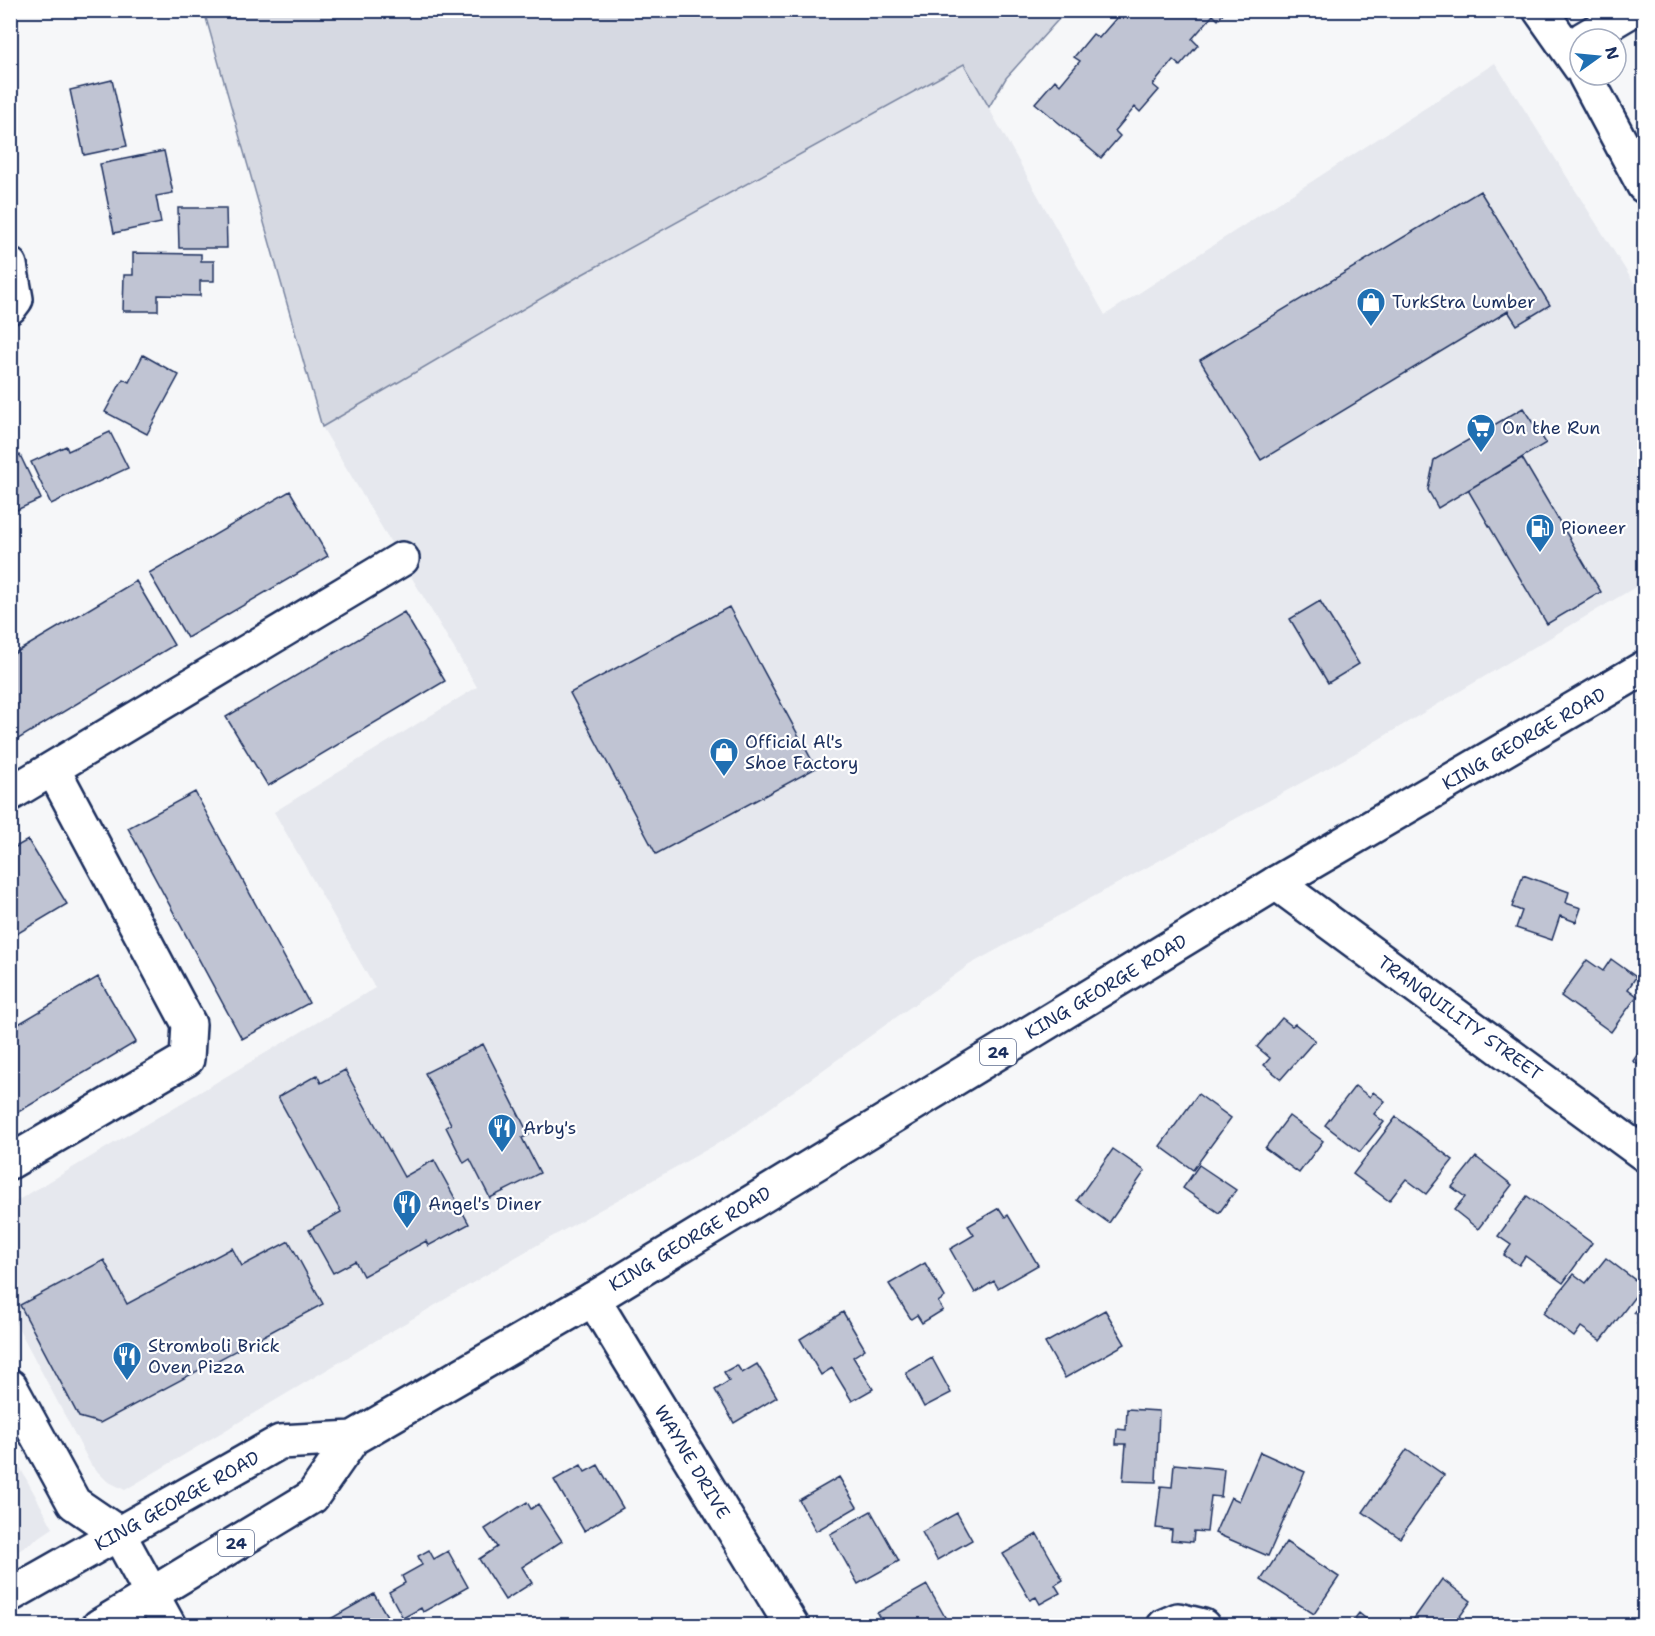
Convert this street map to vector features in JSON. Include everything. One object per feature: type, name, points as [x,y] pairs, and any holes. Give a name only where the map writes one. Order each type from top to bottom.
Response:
[{"type":"main road","points":[[1540,10],[1568,40]]},
{"type":"main road","points":[[1608,27],[1632,10]]},
{"type":"main road","points":[[1591,87],[1644,186]]},
{"type":"main road","points":[[10,265],[16,299],[10,307]]},
{"type":"main road","points":[[10,794],[402,559]]},
{"type":"main road","name":"KING GEORGE ROAD","points":[[99,1626],[312,1497],[353,1438],[593,1299],[1276,883],[1644,668]]},
{"type":"main road","points":[[10,1162],[187,1059],[189,1024],[53,769]]},
{"type":"main road","name":"TRANQUILITY STREET","points":[[1276,883],[1644,1154]]},
{"type":"main road","name":"WAYNE DRIVE","points":[[593,1299],[792,1626]]},
{"type":"main road","points":[[10,1386],[74,1503],[118,1533],[169,1626]]},
{"type":"main road","name":"KING GEORGE ROAD","points":[[10,1595],[280,1442],[353,1438]]},
{"type":"main road","points":[[1164,1626],[1178,1620],[1203,1626]]},
{"type":"shaded area","points":[[204,10],[1066,11],[1006,78],[989,107],[964,64],[581,275],[322,427]]},
{"type":"shaded area","points":[[1495,63],[1644,299],[1644,582],[1359,751],[969,965],[731,1136],[516,1257],[125,1490],[107,1481],[91,1465],[11,1314],[10,1205],[375,988],[274,812],[477,687],[322,427],[581,275],[964,64],[1105,315]]},
{"type":"shaded area","points":[[11,1451],[53,1528],[10,1556]]},
{"type":"building","points":[[1114,10],[1226,10],[1218,20],[1213,15],[1192,39],[1198,45],[1180,66],[1173,60],[1153,85],[1159,90],[1140,112],[1135,107],[1115,131],[1120,136],[1101,158],[1035,103],[1055,80],[1060,85],[1080,61],[1074,57],[1093,34],[1099,38],[1119,15]]},
{"type":"building","points":[[112,80],[127,146],[84,155],[70,90]]},
{"type":"building","points":[[164,151],[173,193],[156,196],[161,223],[114,233],[100,164]]},
{"type":"building","points":[[1480,191],[1550,305],[1517,325],[1508,311],[1261,460],[1200,360]]},
{"type":"building","points":[[178,208],[226,208],[227,248],[179,248]]},
{"type":"building","points":[[133,253],[201,254],[201,261],[214,261],[214,281],[200,281],[200,296],[158,295],[158,311],[123,311],[124,275],[133,275]]},
{"type":"building","points":[[143,355],[179,375],[147,434],[105,412],[123,379],[129,382]]},
{"type":"building","points":[[1523,408],[1546,443],[1438,508],[1428,490],[1434,460]]},
{"type":"building","points":[[110,432],[128,468],[51,504],[31,462],[66,446],[68,451]]},
{"type":"building","points":[[20,455],[41,499],[10,513],[10,459]]},
{"type":"building","points":[[1522,458],[1601,592],[1547,624],[1468,490]]},
{"type":"building","points":[[290,491],[328,556],[187,638],[149,573]]},
{"type":"building","points":[[136,581],[174,645],[10,744],[10,656]]},
{"type":"building","points":[[1320,601],[1359,664],[1328,683],[1290,619]]},
{"type":"building","points":[[729,607],[816,768],[656,854],[570,693]]},
{"type":"building","points":[[404,612],[445,681],[268,786],[226,717]]},
{"type":"building","points":[[195,792],[309,1003],[242,1039],[128,828]]},
{"type":"building","points":[[28,840],[67,904],[10,938],[10,850]]},
{"type":"building","points":[[1523,875],[1569,892],[1566,903],[1581,908],[1576,922],[1560,916],[1552,940],[1516,928],[1522,911],[1512,907]]},
{"type":"building","points":[[1611,959],[1636,977],[1628,989],[1637,996],[1611,1032],[1561,996],[1587,960],[1603,971]]},
{"type":"building","points":[[98,977],[136,1042],[10,1117],[10,1029]]},
{"type":"building","points":[[1282,1018],[1292,1026],[1295,1024],[1315,1040],[1281,1079],[1264,1065],[1270,1058],[1257,1047]]},
{"type":"building","points":[[483,1044],[529,1135],[522,1138],[540,1173],[490,1198],[470,1159],[464,1163],[446,1127],[451,1124],[425,1073]]},
{"type":"building","points":[[1644,1045],[1644,1069],[1633,1061]]},
{"type":"building","points":[[345,1070],[404,1177],[434,1160],[469,1224],[428,1246],[426,1241],[363,1276],[355,1261],[333,1273],[309,1230],[341,1212],[278,1097],[317,1075],[321,1083]]},
{"type":"building","points":[[1355,1086],[1370,1097],[1373,1092],[1385,1101],[1374,1114],[1384,1122],[1360,1152],[1325,1125]]},
{"type":"building","points":[[1198,1094],[1231,1118],[1193,1170],[1160,1146]]},
{"type":"building","points":[[1289,1116],[1323,1141],[1299,1173],[1265,1148]]},
{"type":"building","points":[[1396,1117],[1453,1160],[1426,1194],[1406,1179],[1389,1201],[1353,1174]]},
{"type":"building","points":[[1113,1149],[1145,1171],[1109,1223],[1077,1200]]},
{"type":"building","points":[[1476,1157],[1512,1185],[1478,1229],[1454,1210],[1465,1197],[1452,1187]]},
{"type":"building","points":[[1199,1165],[1236,1190],[1219,1213],[1183,1188]]},
{"type":"building","points":[[1527,1196],[1592,1243],[1563,1283],[1525,1256],[1519,1265],[1504,1255],[1511,1245],[1498,1236]]},
{"type":"building","points":[[999,1208],[1005,1217],[1008,1215],[1038,1265],[998,1288],[994,1281],[975,1293],[950,1249],[974,1235],[968,1226]]},
{"type":"building","points":[[289,1241],[323,1304],[100,1423],[79,1417],[20,1305],[104,1260],[127,1304],[232,1248],[242,1266]]},
{"type":"building","points":[[1606,1258],[1643,1286],[1601,1341],[1581,1327],[1574,1337],[1543,1313],[1574,1274],[1586,1283]]},
{"type":"building","points":[[925,1263],[945,1297],[938,1302],[943,1310],[922,1323],[917,1315],[911,1319],[889,1284]]},
{"type":"building","points":[[1644,1300],[1644,1331],[1637,1324],[1641,1318],[1634,1312]]},
{"type":"building","points":[[1105,1310],[1125,1344],[1065,1378],[1045,1343]]},
{"type":"building","points":[[843,1312],[865,1349],[853,1357],[873,1389],[852,1401],[832,1368],[821,1375],[800,1339]]},
{"type":"building","points":[[932,1358],[951,1393],[924,1407],[906,1373]]},
{"type":"building","points":[[757,1364],[777,1397],[734,1423],[715,1390],[729,1381],[724,1372],[737,1365],[742,1373]]},
{"type":"building","points":[[1127,1409],[1159,1411],[1156,1482],[1123,1481],[1126,1444],[1116,1444],[1117,1429],[1126,1430]]},
{"type":"building","points":[[1407,1449],[1444,1475],[1400,1538],[1363,1512]]},
{"type":"building","points":[[1260,1452],[1305,1472],[1268,1556],[1215,1533],[1231,1497],[1239,1501]]},
{"type":"building","points":[[1174,1464],[1224,1469],[1221,1497],[1211,1496],[1207,1532],[1194,1531],[1193,1542],[1171,1540],[1172,1530],[1156,1528],[1161,1486],[1172,1487]]},
{"type":"building","points":[[581,1465],[585,1472],[598,1465],[623,1508],[584,1531],[554,1480]]},
{"type":"building","points":[[839,1477],[857,1507],[816,1531],[799,1500]]},
{"type":"building","points":[[527,1502],[531,1509],[538,1504],[562,1541],[522,1567],[532,1583],[505,1600],[479,1559],[497,1547],[485,1529]]},
{"type":"building","points":[[871,1511],[899,1561],[858,1584],[830,1534]]},
{"type":"building","points":[[957,1513],[972,1540],[937,1560],[922,1532]]},
{"type":"building","points":[[1037,1534],[1063,1580],[1055,1585],[1060,1593],[1040,1604],[1036,1597],[1030,1600],[1003,1554]]},
{"type":"building","points":[[1286,1542],[1339,1577],[1314,1614],[1261,1580]]},
{"type":"building","points":[[429,1550],[434,1559],[448,1551],[468,1587],[423,1612],[421,1608],[403,1618],[389,1592],[405,1583],[402,1576],[422,1565],[418,1556]]},
{"type":"building","points":[[1442,1579],[1471,1601],[1453,1626],[1420,1626],[1413,1620]]},
{"type":"building","points":[[927,1585],[950,1626],[884,1626],[877,1613]]},
{"type":"building","points":[[374,1594],[393,1626],[327,1626],[325,1622]]},
{"type":"building","points":[[1359,1613],[1375,1626],[1349,1626]]},
{"type":"place","name":"TurkStra Lumber","points":[[1371,328]]},
{"type":"place","name":"On the Run","points":[[1481,454]]},
{"type":"place","name":"Pioneer","points":[[1540,554]]},
{"type":"place","name":"Official Al's Shoe Factory","points":[[724,778]]},
{"type":"place","name":"Arby's","points":[[502,1154]]},
{"type":"place","name":"Angel's Diner","points":[[407,1230]]},
{"type":"place","name":"Stromboli Brick Oven Pizza","points":[[127,1382]]}]
